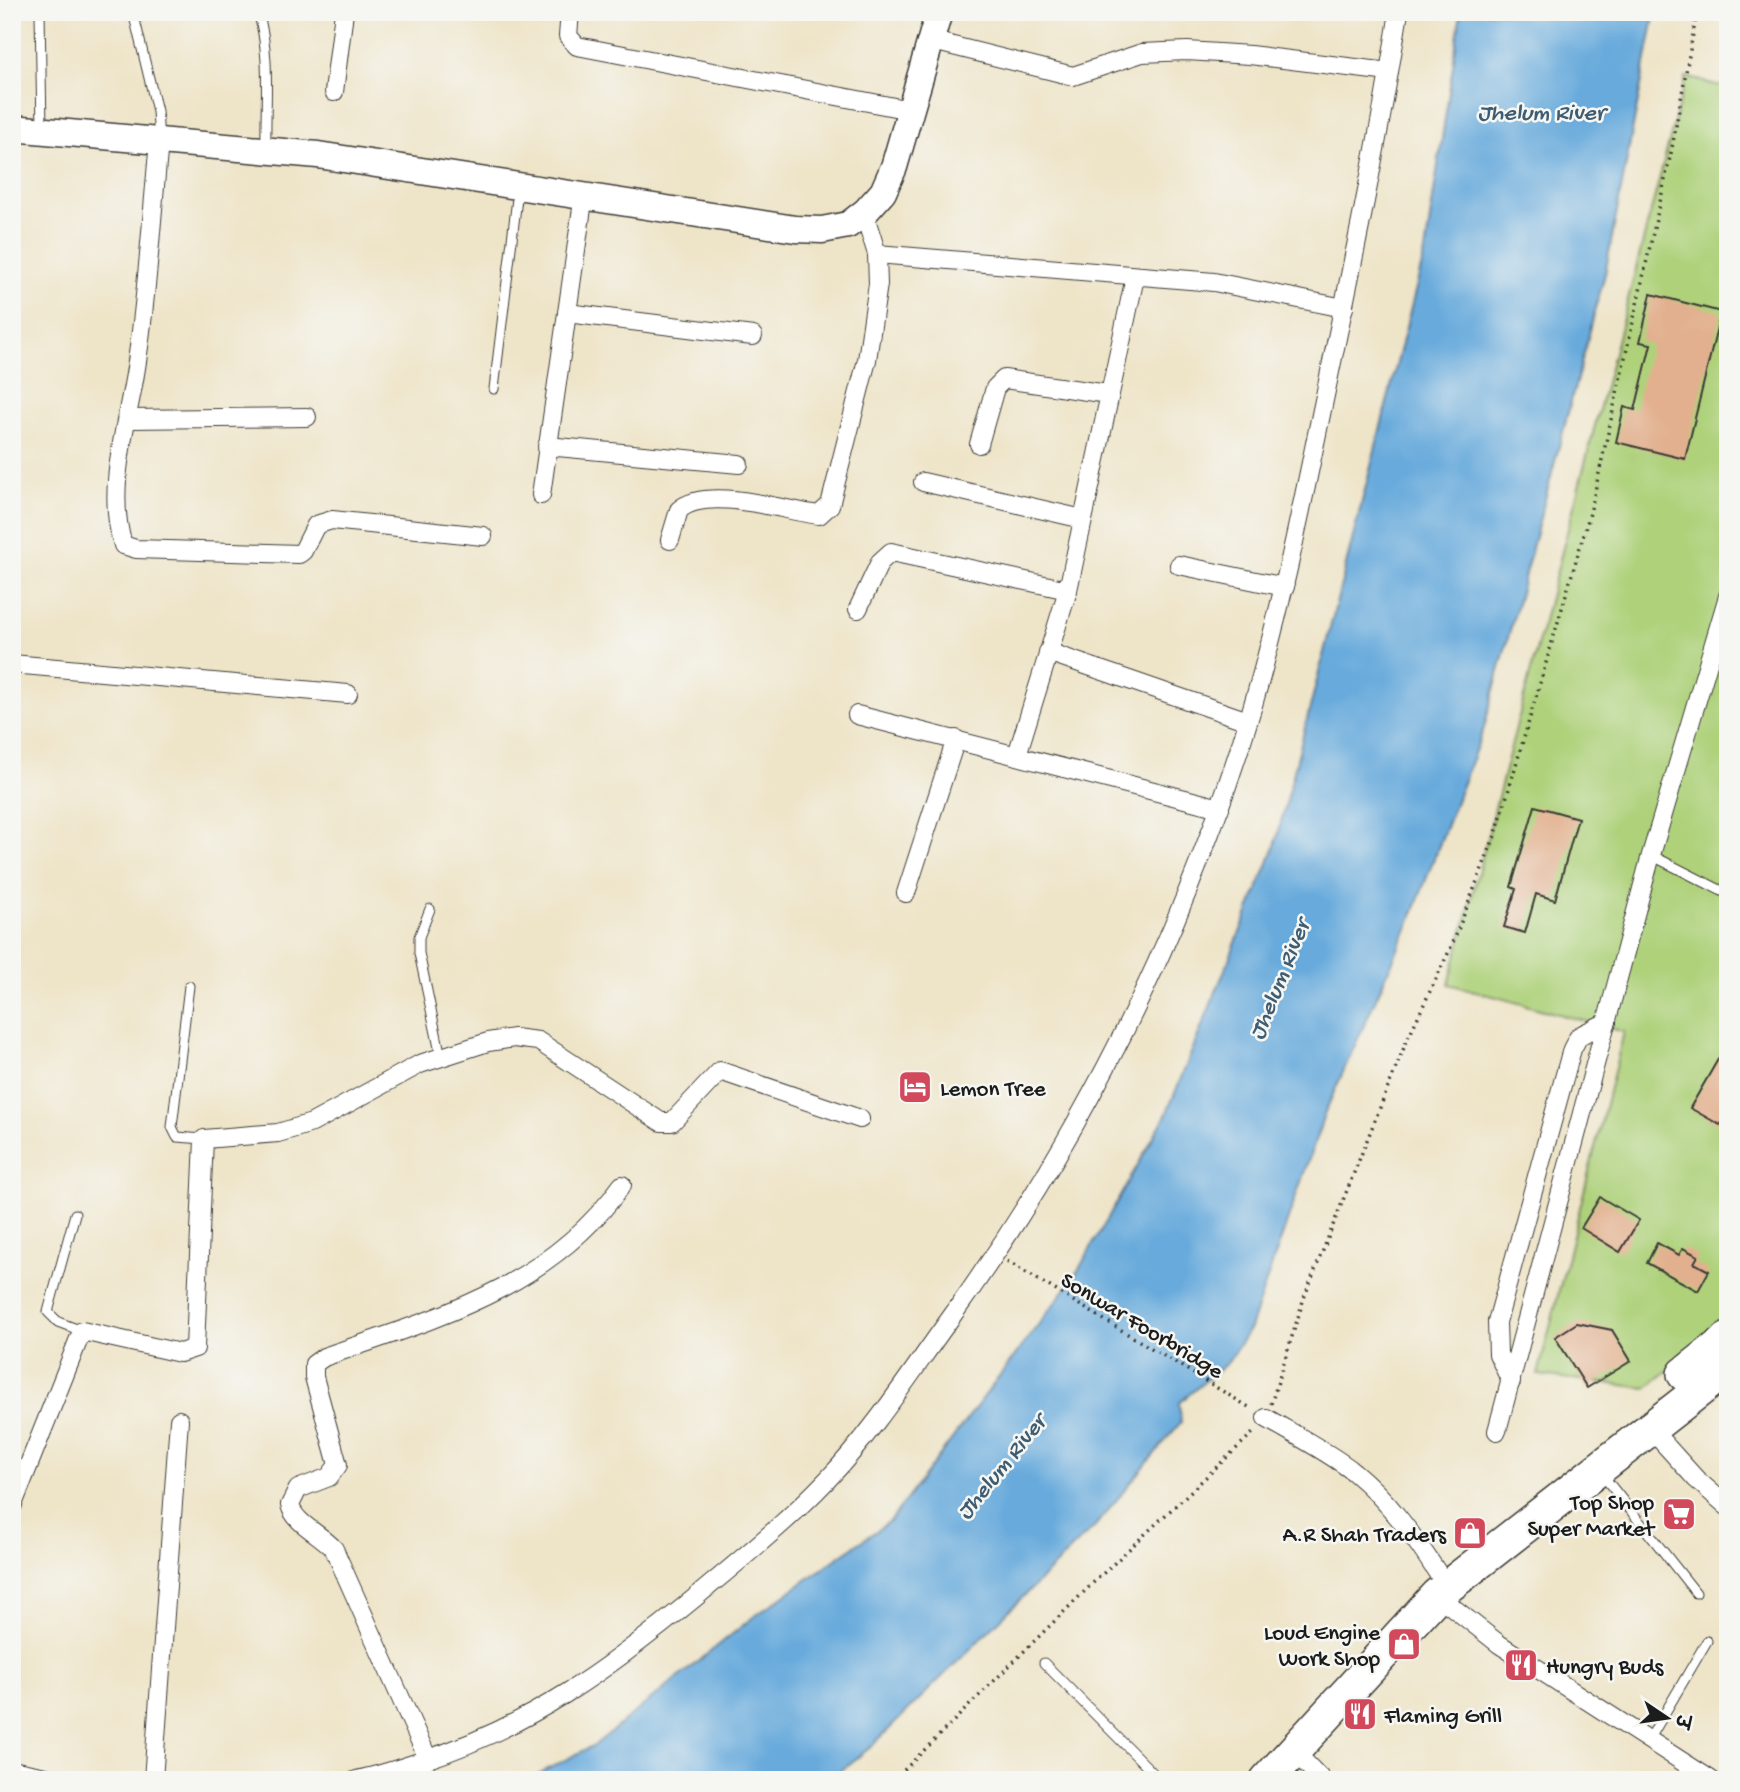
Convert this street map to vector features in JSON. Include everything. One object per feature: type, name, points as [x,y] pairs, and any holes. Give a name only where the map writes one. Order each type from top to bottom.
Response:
[{"type":"highway","points":[[1267,1780],[1437,1584],[1728,1339]]},
{"type":"highway","points":[[1437,1584],[1598,1468],[1728,1368]]},
{"type":"main road","points":[[12,128],[318,155],[584,194],[795,229],[822,230],[848,225],[883,192],[933,41],[939,12]]},
{"type":"street","points":[[334,92],[344,12]]},
{"type":"street","points":[[570,12],[568,36],[577,46],[911,110]]},
{"type":"street","points":[[356,1780],[476,1744],[559,1700],[655,1630],[762,1542],[836,1469],[875,1423],[997,1254],[1068,1138],[1124,1035],[1168,938],[1220,808],[1248,721],[1285,587],[1344,308],[1390,72],[1399,12]]},
{"type":"street","points":[[933,41],[1073,76],[1143,54],[1187,51],[1284,58],[1390,72]]},
{"type":"street","points":[[159,142],[139,353],[118,487],[123,545],[129,548],[299,554],[316,525],[332,520],[483,536]]},
{"type":"street","points":[[541,495],[584,194]]},
{"type":"street","points":[[670,540],[679,510],[692,503],[750,501],[819,515],[830,505],[867,359],[878,284],[877,254],[863,213]]},
{"type":"street","points":[[877,254],[1214,282],[1344,308]]},
{"type":"street","points":[[1017,755],[1068,590],[1135,277]]},
{"type":"street","points":[[567,313],[753,336]]},
{"type":"street","points":[[979,444],[995,388],[1004,379],[1108,394]]},
{"type":"street","points":[[128,419],[307,417]]},
{"type":"street","points":[[547,446],[739,464]]},
{"type":"street","points":[[923,482],[1083,519]]},
{"type":"street","points":[[858,609],[880,562],[891,552],[1068,590]]},
{"type":"street","points":[[1179,565],[1285,587]]},
{"type":"street","points":[[1497,1431],[1651,855],[1728,596]]},
{"type":"street","points":[[1048,652],[1248,721]]},
{"type":"street","points":[[12,664],[348,694]]},
{"type":"street","points":[[857,715],[1220,808]]},
{"type":"street","points":[[906,893],[956,739]]},
{"type":"street","points":[[1510,1382],[1498,1354],[1495,1336],[1501,1309],[1572,1049],[1579,1036],[1607,1022]]},
{"type":"street","points":[[12,1507],[82,1331],[180,1353],[195,1348],[204,1139],[278,1133],[312,1123],[420,1064],[488,1042],[529,1038],[667,1124],[676,1120],[720,1071],[860,1119]]},
{"type":"street","points":[[428,1759],[334,1549],[321,1534],[292,1513],[290,1504],[298,1489],[329,1477],[338,1465],[314,1377],[314,1364],[324,1357],[452,1312],[542,1266],[591,1224],[622,1185]]},
{"type":"street","points":[[1266,1418],[1352,1471],[1384,1499],[1412,1534],[1437,1584],[1499,1644],[1711,1780]]},
{"type":"street","points":[[153,1780],[180,1420]]},
{"type":"street","points":[[1650,1428],[1696,1479],[1728,1507]]},
{"type":"street","points":[[1293,1750],[1322,1780]]},
{"type":"street","points":[[12,1770],[61,1780]]},
{"type":"lane","points":[[40,12],[43,132]]},
{"type":"lane","points":[[133,12],[157,111],[159,142]]},
{"type":"lane","points":[[258,12],[265,52],[266,151]]},
{"type":"lane","points":[[494,389],[519,185]]},
{"type":"lane","points":[[1651,855],[1728,894]]},
{"type":"lane","points":[[430,909],[419,937],[419,953],[441,1057]]},
{"type":"lane","points":[[189,986],[172,1127],[177,1137],[204,1139]]},
{"type":"lane","points":[[75,1214],[48,1312],[58,1322],[82,1331]]},
{"type":"lane","points":[[1598,1468],[1696,1593]]},
{"type":"lane","points":[[1649,1740],[1707,1641]]},
{"type":"lane","points":[[1044,1663],[1160,1780]]},
{"type":"path","points":[[894,1780],[1093,1583],[1250,1438],[1266,1418],[1304,1297],[1407,1040],[1452,945],[1496,833],[1590,513],[1671,153],[1697,12]]},
{"type":"path","name":"Sonwar Foorbridge","points":[[1021,1271],[1248,1406]]},
{"type":"green space","points":[[1686,77],[1728,88],[1728,1323],[1646,1388],[1538,1375],[1624,1032],[1449,984]]},
{"type":"water","name":"Jhelum River","points":[[1461,12],[1655,12],[1605,274],[1484,728],[1407,929],[1326,1110],[1250,1328],[1228,1362],[1179,1403],[1181,1422],[1095,1526],[872,1746],[829,1780],[527,1780],[596,1744],[752,1618],[890,1521],[1075,1276],[1166,1115],[1275,846],[1425,252]]},
{"type":"building","points":[[1651,294],[1721,312],[1685,459],[1616,442],[1624,407],[1635,410],[1651,344],[1640,342]]},
{"type":"building","points":[[1535,806],[1578,818],[1555,900],[1536,894],[1525,933],[1504,927],[1516,889],[1511,887]]},
{"type":"building","points":[[1728,1042],[1728,1111],[1720,1125],[1690,1108]]},
{"type":"building","points":[[1600,1197],[1639,1220],[1620,1252],[1581,1228]]},
{"type":"building","points":[[1657,1243],[1679,1255],[1683,1248],[1698,1256],[1694,1263],[1709,1271],[1698,1291],[1647,1263]]},
{"type":"building","points":[[1577,1323],[1612,1330],[1631,1361],[1587,1388],[1555,1337]]},
{"type":"place","name":"Lemon Tree","points":[[915,1087]]},
{"type":"place","name":"Top Shop Super Market","points":[[1679,1514]]},
{"type":"place","name":"A.R Shah Traders","points":[[1470,1533]]},
{"type":"place","name":"Loud Engine Work Shop","points":[[1404,1644]]},
{"type":"place","name":"Hungry Buds","points":[[1521,1665]]},
{"type":"place","name":"Flaming Grill","points":[[1360,1714]]}]
